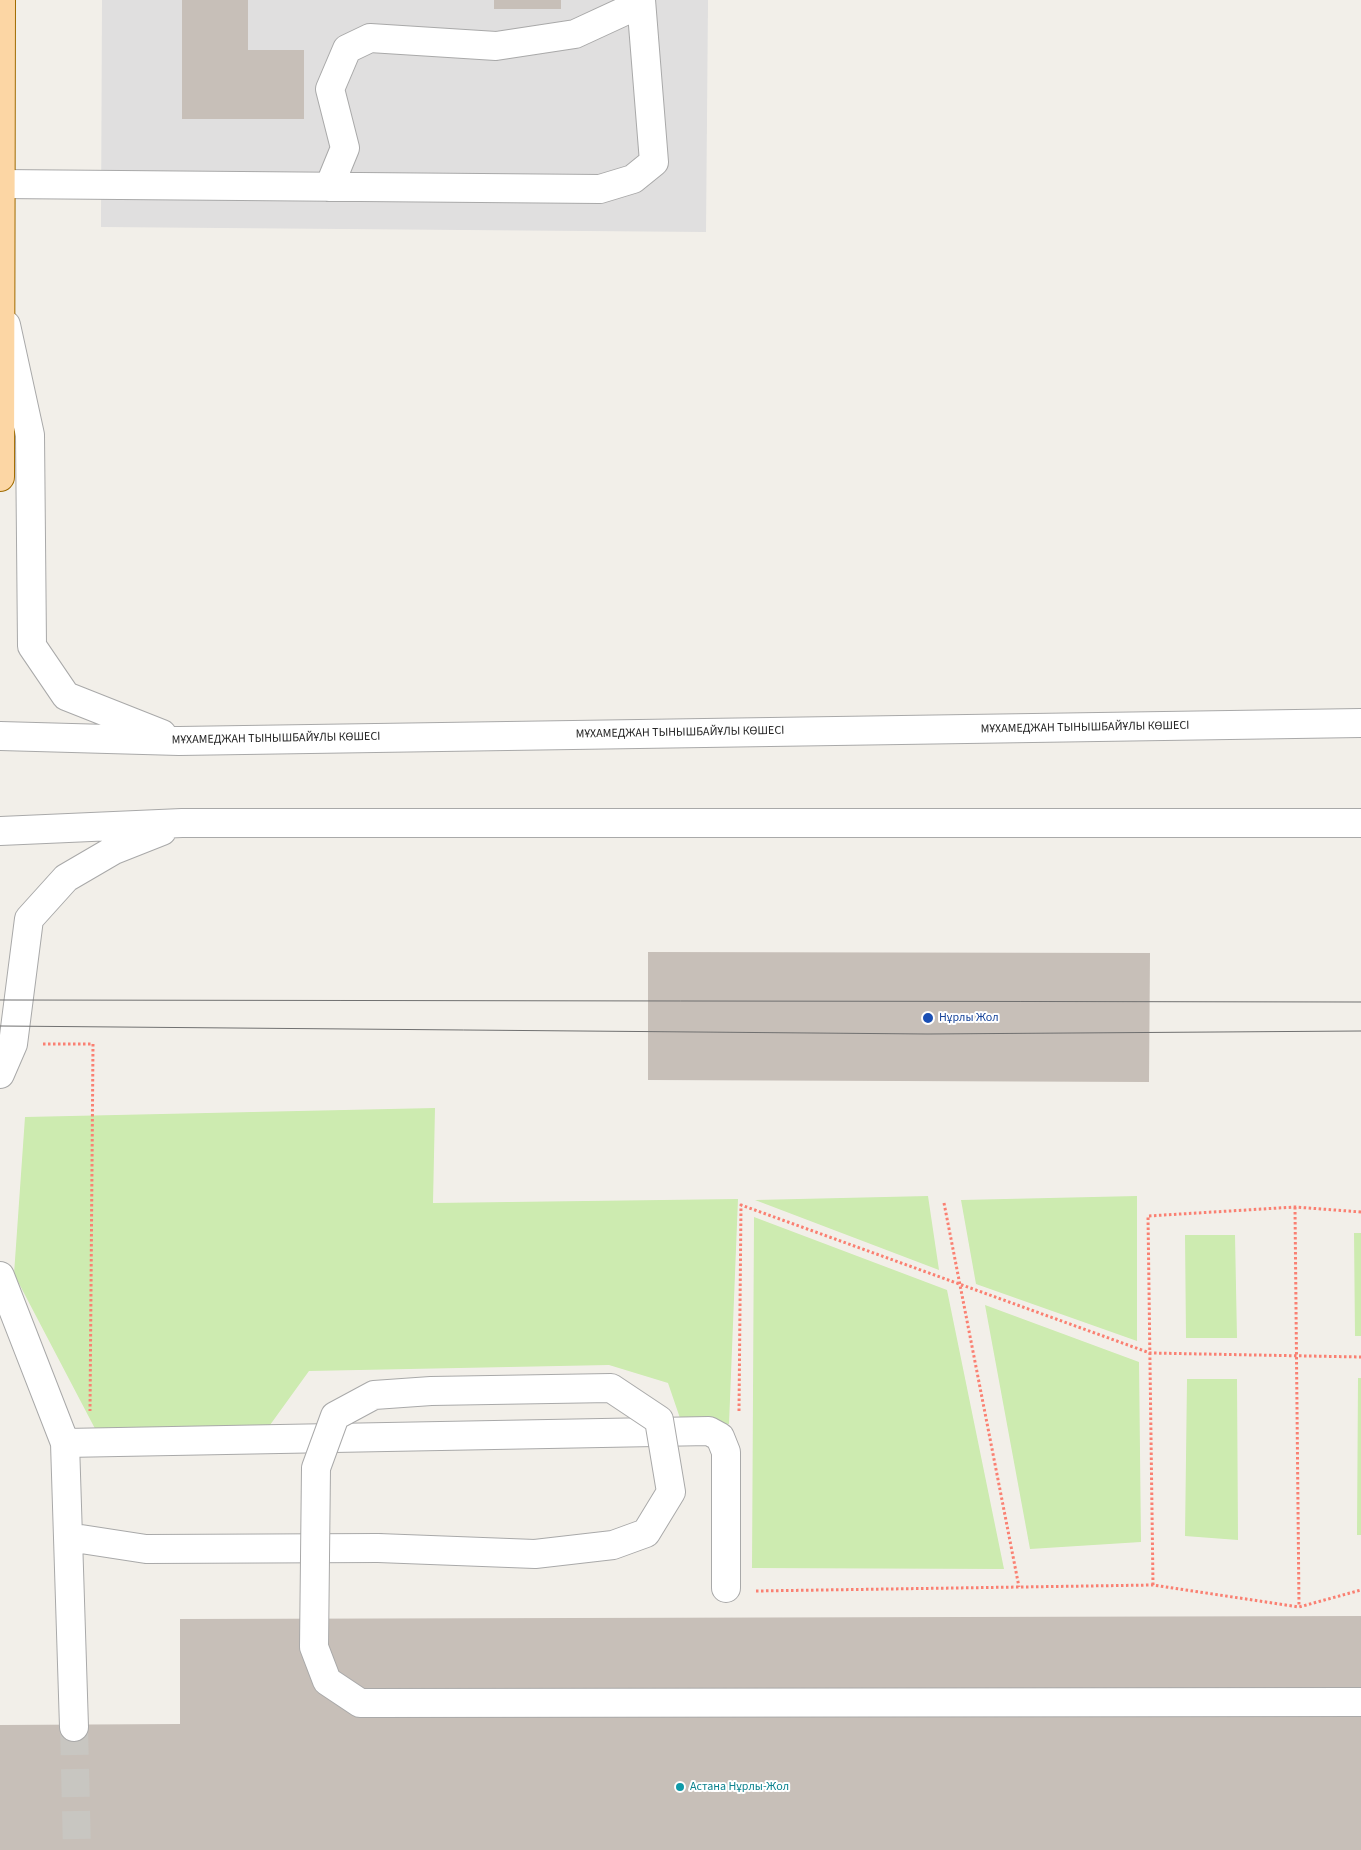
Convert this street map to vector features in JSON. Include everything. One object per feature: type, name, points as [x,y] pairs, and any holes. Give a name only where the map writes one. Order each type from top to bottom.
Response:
[{"type":"main road","points":[[0,477],[2,0]]},
{"type":"street","points":[[1,184],[329,187],[600,189],[633,179],[654,162],[640,2],[575,34],[496,46],[370,38],[347,49],[330,89],[345,148],[329,187]]},
{"type":"street","points":[[2,305],[30,435],[32,646],[66,696],[179,741]]},
{"type":"street","name":"МҰХАМЕДЖАН ТЫНЫШБАЙҰЛЫ КӨШЕСІ","points":[[0,736],[179,741],[1361,724]]},
{"type":"street","points":[[0,1074],[13,1044],[29,919],[66,878],[114,850],[182,823]]},
{"type":"street","points":[[0,831],[182,823],[1361,823]]},
{"type":"street","points":[[0,1276],[78,1442],[68,1537],[74,1727]]},
{"type":"street","points":[[68,1537],[146,1549],[378,1548],[535,1554],[613,1544],[646,1533],[671,1492],[659,1420],[611,1388],[431,1391],[374,1395],[335,1416],[316,1468],[314,1647],[327,1681],[360,1703],[1361,1702]]},
{"type":"street","points":[[78,1442],[709,1431],[720,1437],[726,1452],[726,1588]]},
{"type":"path","points":[[13,1044],[93,1044],[78,1442]]},
{"type":"path","points":[[944,1204],[1020,1587]]},
{"type":"path","points":[[739,1414],[741,1205],[1150,1353],[1361,1357]]},
{"type":"path","points":[[1153,1585],[1148,1216],[1295,1207],[1361,1212]]},
{"type":"path","points":[[1295,1207],[1299,1607]]},
{"type":"path","points":[[755,1591],[1153,1585],[1299,1607],[1361,1590]]},
{"type":"shaded area","points":[[102,0],[708,0],[706,232],[101,227]]},
{"type":"green space","points":[[435,1108],[433,1203],[738,1199],[729,1424],[681,1421],[668,1383],[609,1365],[309,1371],[270,1425],[102,1442],[14,1274],[25,1117]]},
{"type":"green space","points":[[928,1196],[939,1270],[755,1200]]},
{"type":"green space","points":[[1137,1196],[1137,1341],[976,1284],[961,1200]]},
{"type":"green space","points":[[754,1217],[947,1290],[1004,1569],[752,1568]]},
{"type":"green space","points":[[1354,1233],[1361,1233],[1361,1336],[1355,1336]]},
{"type":"green space","points":[[1185,1235],[1235,1235],[1237,1338],[1186,1338]]},
{"type":"green space","points":[[985,1305],[1139,1362],[1141,1542],[1030,1549]]},
{"type":"green space","points":[[1358,1378],[1361,1378],[1361,1535],[1357,1535]]},
{"type":"green space","points":[[1187,1379],[1237,1379],[1238,1540],[1185,1536]]},
{"type":"building","points":[[182,0],[248,0],[248,50],[304,50],[304,119],[182,119]]},
{"type":"building","points":[[494,0],[561,0],[561,9],[494,9]]},
{"type":"building","points":[[648,952],[1150,953],[1149,1082],[648,1080]]},
{"type":"building","name":"Астана Нұрлы-Жол","points":[[1361,1616],[1361,1850],[0,1850],[0,1725],[180,1724],[180,1619]]},
{"type":"tunnel","points":[[74,1727],[77,1850]]},
{"type":"tram line","points":[[0,1000],[1361,1002]]},
{"type":"tram line","points":[[0,1026],[927,1034],[1361,1031]]},
{"type":"place","name":"Нұрлы Жол","points":[[928,1018]]},
{"type":"place","name":"Астана Нұрлы-Жол","points":[[680,1787]]}]
